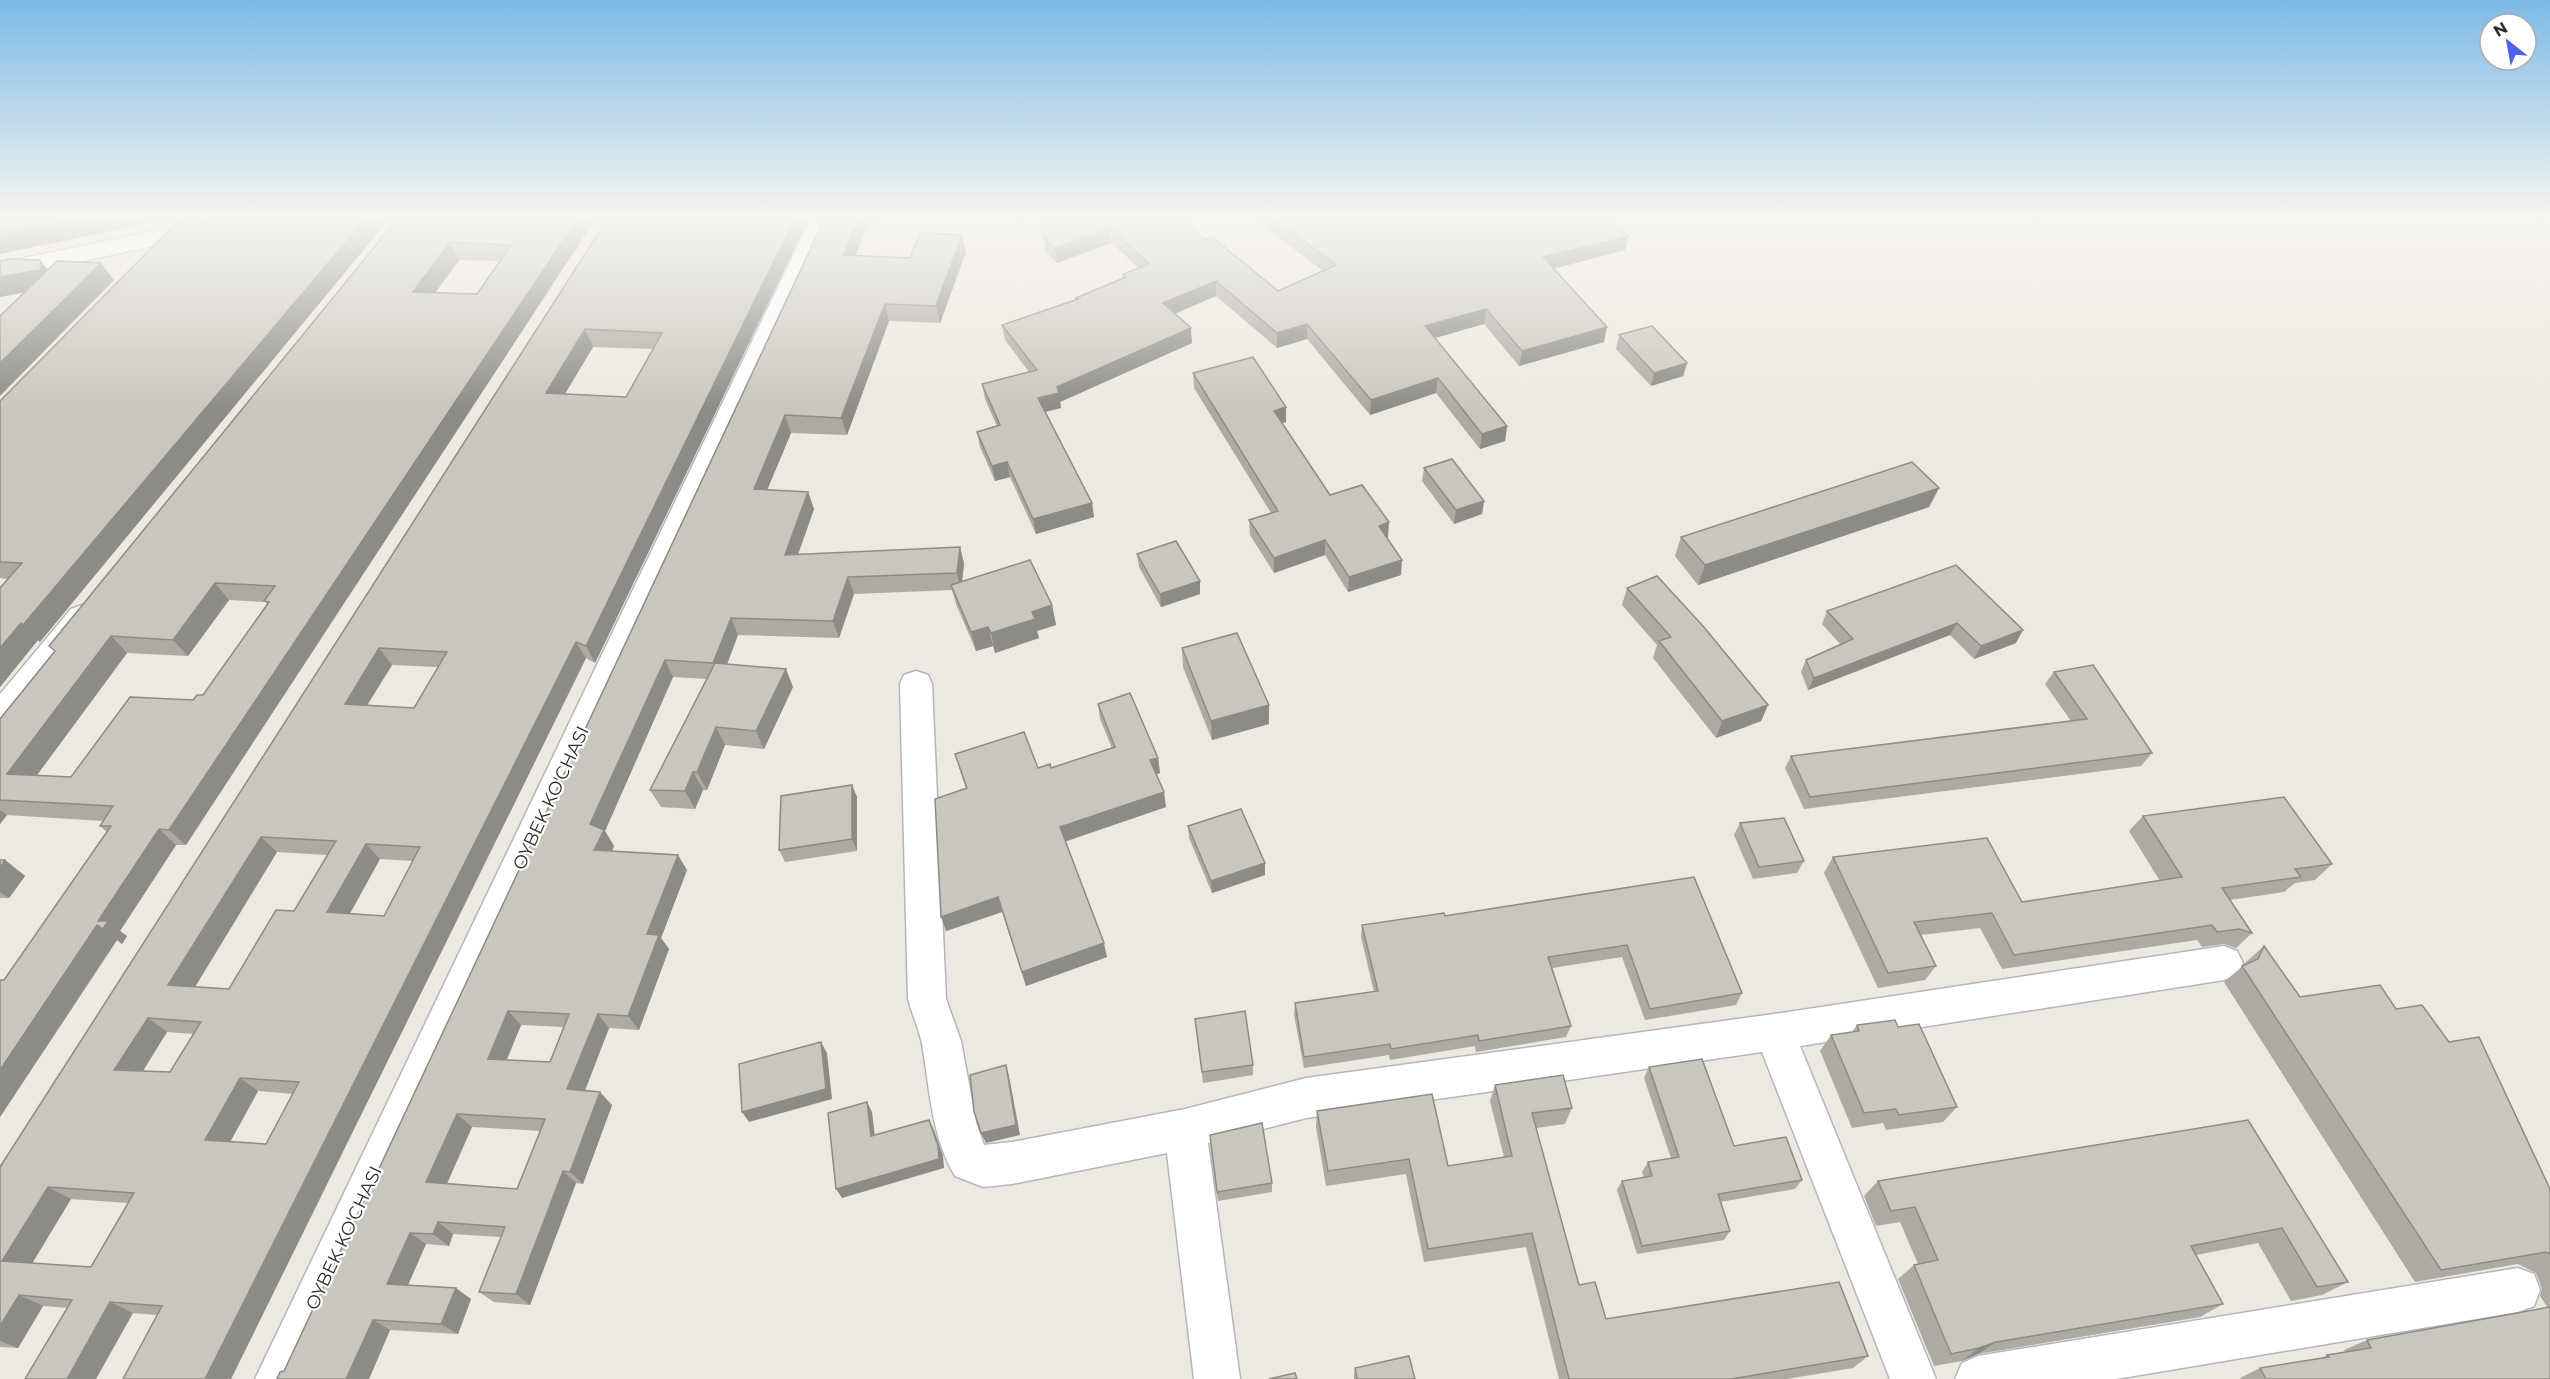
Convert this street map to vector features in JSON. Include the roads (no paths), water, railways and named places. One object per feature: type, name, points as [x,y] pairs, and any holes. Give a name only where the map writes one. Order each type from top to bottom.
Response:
[{"type":"street","name":"OYBEK KO'CHASI","points":[[278,1379],[794,282]]},
{"type":"street","points":[[0,718],[98,598]]},
{"type":"street","points":[[916,684],[927,999],[941,1041],[955,1122],[962,1148],[970,1161],[982,1166],[1012,1163],[1185,1129],[1306,1098],[1774,1032],[2224,963]]},
{"type":"street","points":[[1774,1032],[1913,1379]]},
{"type":"street","points":[[1185,1129],[1217,1379]]},
{"type":"street","points":[[1978,1379],[2518,1290]]}]
